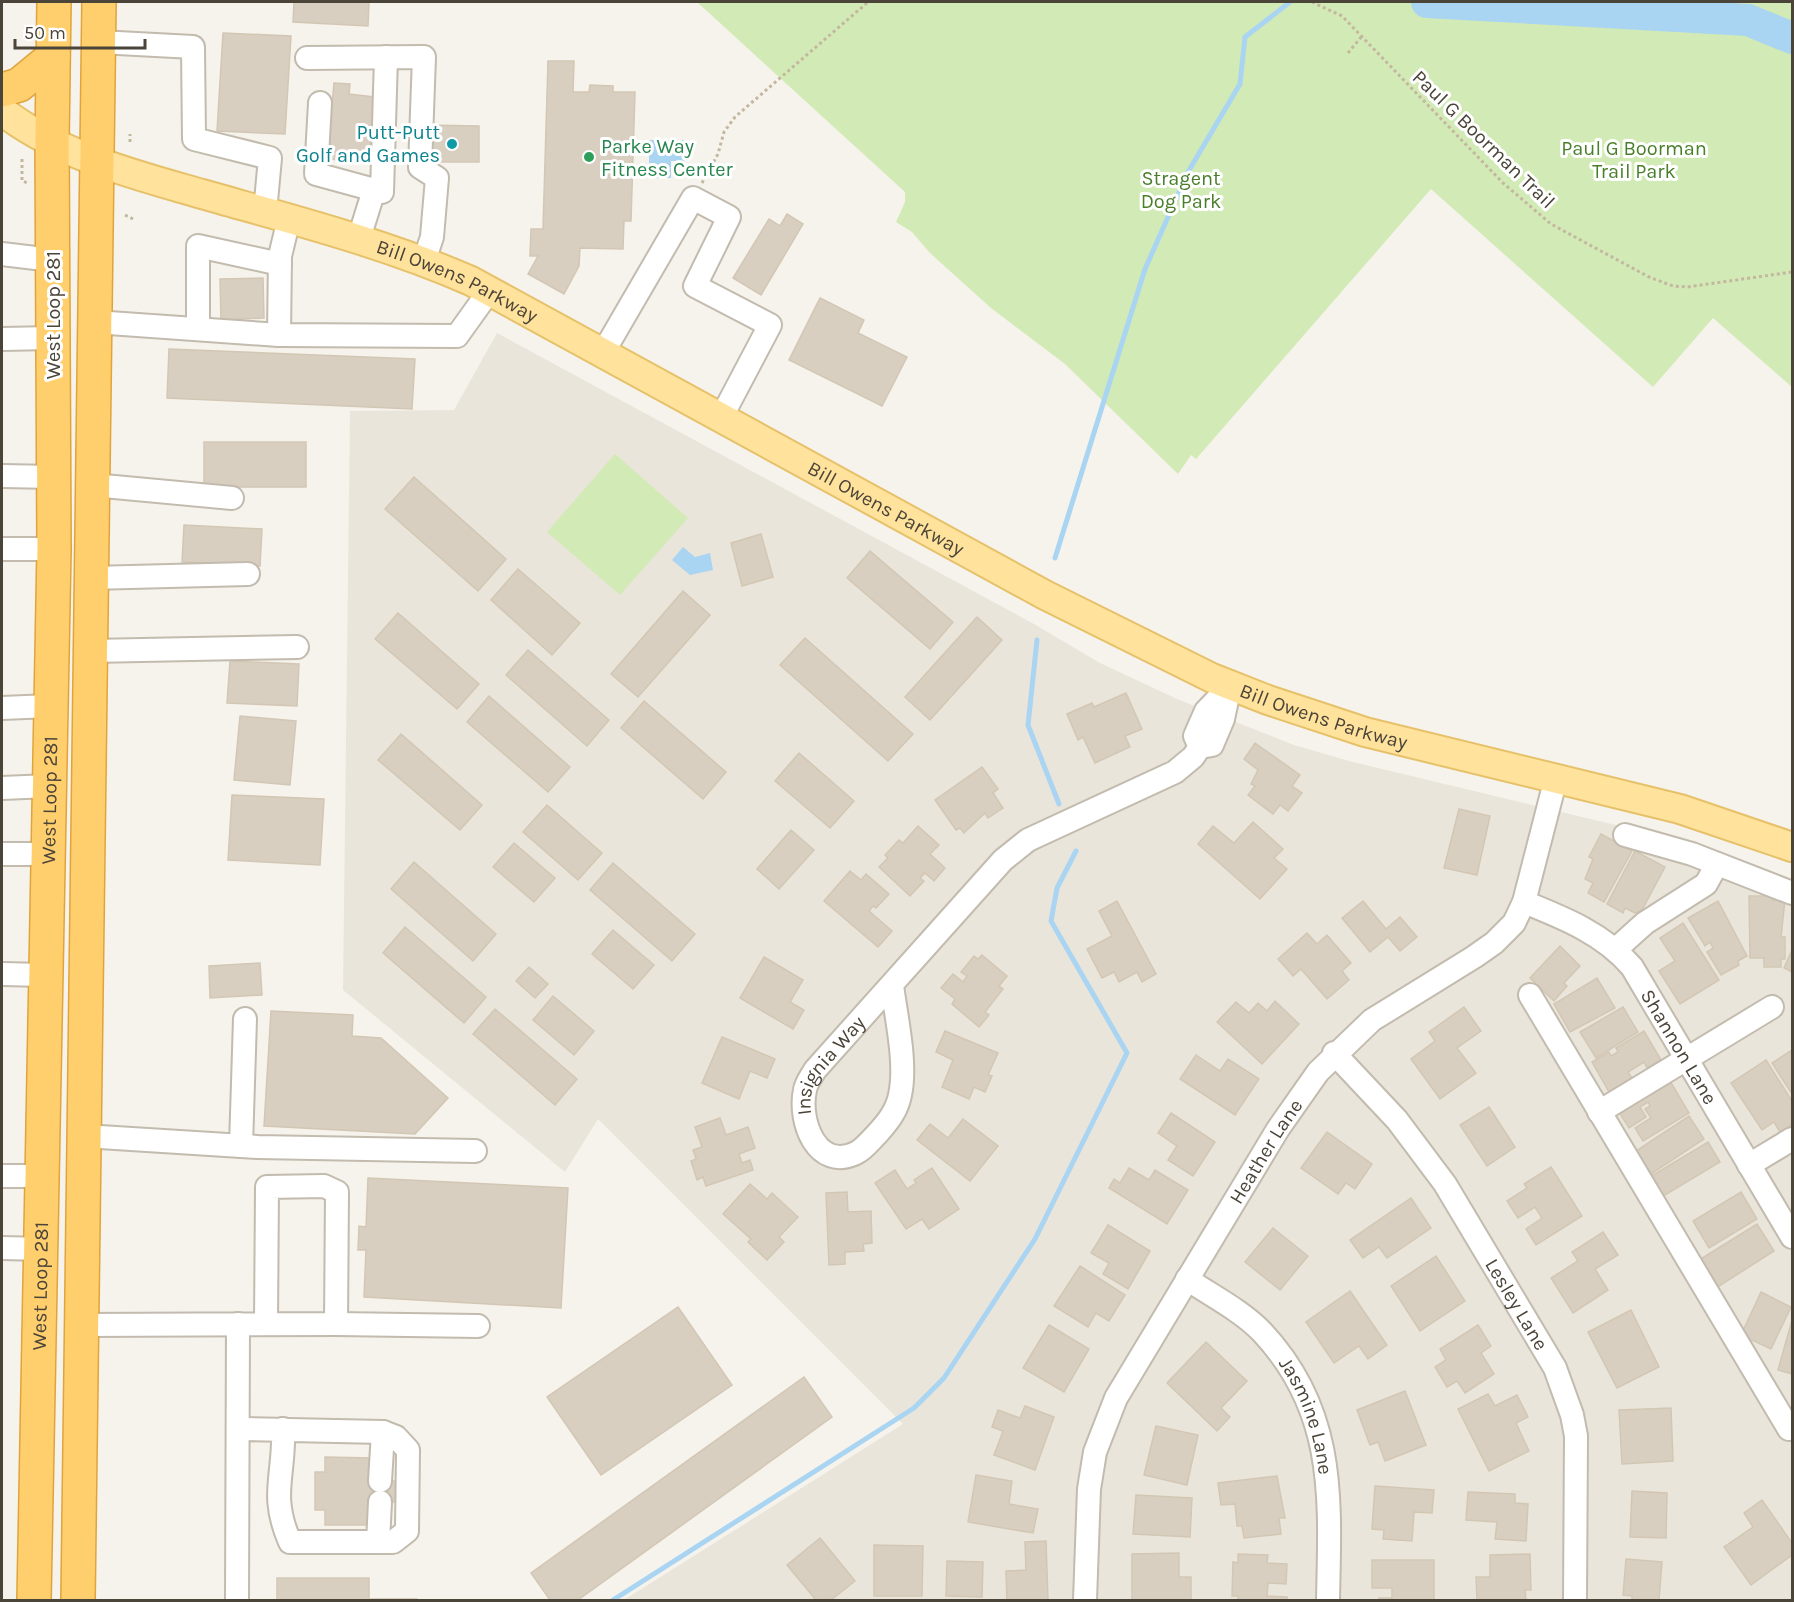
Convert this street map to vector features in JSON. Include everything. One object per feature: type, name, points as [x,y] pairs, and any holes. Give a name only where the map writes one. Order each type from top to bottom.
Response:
[{"type":"highway","name":"West Loop 281","points":[[34,1600],[43,1249],[45,975],[54,549],[52,141],[54,2]]},
{"type":"highway","name":"West Loop 281","points":[[78,1587],[99,2]]},
{"type":"highway","points":[[2,90],[19,85],[53,57]]},
{"type":"highway","points":[[39,1407],[80,1415]]},
{"type":"highway","points":[[35,1565],[78,1587]]},
{"type":"main road","name":"Bill Owens Parkway","points":[[2,111],[52,141],[97,164],[358,238],[424,261],[490,290],[1045,595],[1162,656],[1230,686],[1365,732],[1680,809],[1792,847]]},
{"type":"street","points":[[99,42],[193,47],[194,139],[270,158],[280,264],[279,335]]},
{"type":"street","points":[[320,103],[316,174],[382,192],[386,57]]},
{"type":"street","points":[[307,58],[424,57],[420,167],[438,178],[432,237],[424,261]]},
{"type":"street","points":[[358,238],[374,190]]},
{"type":"street","points":[[604,351],[693,198],[729,217],[695,286],[770,325],[722,416]]},
{"type":"street","points":[[198,329],[198,246],[280,264]]},
{"type":"street","points":[[2,254],[52,260]]},
{"type":"street","points":[[95,322],[279,335],[457,336],[490,290]]},
{"type":"street","points":[[2,339],[53,338]]},
{"type":"street","points":[[2,476],[54,477]]},
{"type":"street","points":[[93,485],[232,498]]},
{"type":"street","points":[[2,549],[54,549]]},
{"type":"street","points":[[91,578],[248,574]]},
{"type":"street","points":[[91,651],[297,647]]},
{"type":"street","name":"Insignia Way","points":[[892,985],[902,1073],[902,1088],[896,1107],[886,1124],[859,1152],[845,1156],[827,1154],[815,1146],[809,1134],[804,1108],[805,1088],[815,1070],[1012,851],[1028,840],[1175,772],[1193,757],[1200,747],[1195,736],[1206,711],[1230,686]]},
{"type":"street","points":[[2,708],[50,706]]},
{"type":"street","name":"Heather Lane","points":[[1085,1600],[1086,1508],[1095,1452],[1103,1426],[1116,1398],[1278,1129],[1318,1072],[1334,1053],[1372,1020],[1494,944],[1514,923],[1524,902],[1556,778]]},
{"type":"street","points":[[2,789],[49,786]]},
{"type":"street","points":[[1625,835],[1717,864],[1792,893]]},
{"type":"street","points":[[2,854],[47,854]]},
{"type":"street","points":[[1615,950],[1639,926],[1706,884],[1717,864]]},
{"type":"street","name":"Shannon Lane","points":[[1524,902],[1573,923],[1615,950],[1632,967],[1792,1237]]},
{"type":"street","points":[[2,974],[45,975]]},
{"type":"street","points":[[1530,995],[1789,1429]]},
{"type":"street","points":[[1599,1112],[1772,1006]]},
{"type":"street","points":[[241,1146],[245,1019]]},
{"type":"street","name":"Lesley Lane","points":[[1334,1053],[1397,1120],[1445,1184],[1555,1368],[1569,1404],[1576,1436],[1575,1600]]},
{"type":"street","points":[[84,1136],[241,1146],[475,1151]]},
{"type":"street","points":[[1749,1166],[1792,1139]]},
{"type":"street","points":[[2,1176],[43,1176]]},
{"type":"street","points":[[266,1324],[267,1187],[324,1186],[337,1192],[336,1324]]},
{"type":"street","points":[[2,1248],[43,1249]]},
{"type":"street","name":"Jasmine Lane","points":[[1187,1280],[1248,1320],[1262,1332],[1293,1375],[1310,1408],[1323,1445],[1329,1479],[1328,1600]]},
{"type":"street","points":[[237,1600],[238,1324]]},
{"type":"street","points":[[81,1325],[478,1326]]},
{"type":"street","points":[[238,1429],[283,1429],[383,1432],[396,1437],[408,1450],[407,1531],[393,1542],[290,1542],[280,1520],[278,1493],[284,1445],[283,1429]]},
{"type":"street","points":[[378,1542],[383,1432]]},
{"type":"path","points":[[693,198],[718,154],[724,132],[739,114],[868,2]]},
{"type":"path","name":"Paul G Boorman Trail","points":[[1313,2],[1342,16],[1503,183],[1551,224],[1577,240],[1649,277],[1673,286],[1687,287],[1792,272]]},
{"type":"path","points":[[1348,53],[1362,36]]},
{"type":"path","points":[[130,134],[130,142]]},
{"type":"path","points":[[22,159],[22,182],[30,184]]},
{"type":"path","points":[[127,214],[133,219]]},
{"type":"shaded area","points":[[497,333],[1034,624],[1100,663],[1177,699],[1294,745],[1349,761],[1686,842],[1792,884],[1792,1600],[624,1600],[903,1424],[598,1119],[565,1172],[343,990],[350,411],[454,410]]},
{"type":"green space","points":[[697,2],[1792,2],[1792,387],[1713,318],[1653,387],[1431,189],[1196,459],[1191,455],[1178,474],[1065,364],[991,308],[930,253],[912,232],[896,222],[905,202],[905,192]]},
{"type":"green space","points":[[615,454],[688,518],[620,595],[547,532]]},
{"type":"water","points":[[649,140],[685,140],[685,161],[671,161],[671,178],[649,178]]},
{"type":"water","points":[[683,547],[695,557],[710,553],[713,570],[690,575],[672,560]]},
{"type":"building","points":[[294,2],[369,2],[368,26],[293,22]]},
{"type":"building","points":[[223,33],[291,36],[285,134],[217,131]]},
{"type":"building","name":"Parke Way Fitness Center","points":[[548,61],[574,61],[573,92],[589,92],[590,85],[613,86],[613,92],[635,92],[631,221],[624,221],[623,249],[580,248],[579,266],[564,294],[528,274],[538,256],[530,256],[531,229],[543,229]]},
{"type":"building","points":[[334,83],[350,84],[349,94],[374,97],[369,162],[327,159]]},
{"type":"building","name":"Putt-Putt Golf and Games","points":[[426,125],[479,126],[479,162],[425,162]]},
{"type":"building","points":[[787,214],[803,224],[761,295],[733,278],[769,219],[780,226]]},
{"type":"building","points":[[263,278],[264,318],[221,320],[220,279]]},
{"type":"building","points":[[820,298],[864,320],[858,333],[907,357],[882,406],[789,360]]},
{"type":"building","points":[[169,349],[415,359],[412,409],[167,398]]},
{"type":"building","points":[[204,442],[306,442],[306,487],[204,487]]},
{"type":"building","points":[[414,477],[506,559],[478,591],[385,509]]},
{"type":"building","points":[[184,525],[262,529],[260,566],[182,562]]},
{"type":"building","points":[[761,534],[773,577],[742,586],[731,543]]},
{"type":"building","points":[[870,551],[953,622],[930,649],[847,578]]},
{"type":"building","points":[[518,569],[580,623],[552,655],[491,600]]},
{"type":"building","points":[[683,591],[710,615],[638,697],[611,674]]},
{"type":"building","points":[[398,613],[479,684],[457,709],[375,639]]},
{"type":"building","points":[[977,617],[1002,640],[930,720],[905,697]]},
{"type":"building","points":[[805,638],[913,734],[888,761],[780,665]]},
{"type":"building","points":[[528,650],[609,720],[587,746],[506,675]]},
{"type":"building","points":[[230,661],[299,664],[297,706],[227,703]]},
{"type":"building","points":[[1126,693],[1142,729],[1125,736],[1130,747],[1095,763],[1083,737],[1078,740],[1067,714],[1092,703],[1094,707]]},
{"type":"building","points":[[489,696],[570,767],[548,792],[467,722]]},
{"type":"building","points":[[644,701],[726,772],[703,799],[621,728]]},
{"type":"building","points":[[240,716],[296,721],[290,785],[234,780]]},
{"type":"building","points":[[401,734],[482,805],[460,830],[378,760]]},
{"type":"building","points":[[1255,743],[1300,775],[1292,786],[1302,793],[1288,811],[1280,805],[1273,814],[1248,795],[1255,786],[1251,784],[1258,770],[1244,759]]},
{"type":"building","points":[[799,753],[854,801],[830,828],[775,781]]},
{"type":"building","points":[[982,767],[998,789],[993,793],[1003,808],[988,818],[985,813],[964,833],[960,828],[956,830],[935,800]]},
{"type":"building","points":[[232,795],[324,799],[320,865],[228,860]]},
{"type":"building","points":[[547,805],[602,853],[578,880],[523,832]]},
{"type":"building","points":[[1459,809],[1490,816],[1477,875],[1444,868]]},
{"type":"building","points":[[1253,822],[1283,849],[1274,858],[1287,869],[1260,899],[1198,844],[1213,826],[1234,843]]},
{"type":"building","points":[[918,826],[939,845],[930,854],[945,868],[934,881],[925,873],[920,878],[924,881],[910,896],[879,867],[888,858],[885,855],[899,840],[903,843]]},
{"type":"building","points":[[791,830],[814,850],[779,889],[757,869]]},
{"type":"building","points":[[1601,834],[1632,851],[1604,902],[1588,893],[1593,883],[1585,879],[1593,859],[1589,857]]},
{"type":"building","points":[[514,843],[555,878],[534,902],[493,867]]},
{"type":"building","points":[[1635,851],[1665,867],[1642,910],[1635,913],[1625,908],[1623,913],[1607,904]]},
{"type":"building","points":[[414,862],[496,934],[473,961],[391,889]]},
{"type":"building","points":[[613,863],[695,934],[672,961],[590,890]]},
{"type":"building","points":[[850,871],[861,880],[866,874],[889,894],[876,908],[873,906],[869,911],[892,931],[878,947],[824,901]]},
{"type":"building","points":[[1749,896],[1773,896],[1773,900],[1785,900],[1781,937],[1785,937],[1785,959],[1781,959],[1781,967],[1764,967],[1764,958],[1750,958]]},
{"type":"building","points":[[1117,901],[1156,974],[1142,982],[1137,972],[1119,982],[1114,972],[1102,978],[1087,949],[1112,936],[1099,911]]},
{"type":"building","points":[[1363,901],[1386,929],[1400,917],[1417,937],[1400,951],[1388,937],[1370,952],[1342,918]]},
{"type":"building","points":[[1718,901],[1747,956],[1738,961],[1739,965],[1721,975],[1707,952],[1713,948],[1710,942],[1705,946],[1688,918]]},
{"type":"building","points":[[1683,923],[1719,980],[1680,1004],[1659,971],[1675,961],[1660,938]]},
{"type":"building","points":[[405,927],[486,997],[464,1023],[383,953]]},
{"type":"building","points":[[613,930],[654,965],[633,989],[592,954]]},
{"type":"building","points":[[1307,933],[1317,944],[1327,935],[1351,963],[1342,971],[1349,980],[1327,999],[1301,969],[1293,976],[1278,959]]},
{"type":"building","points":[[1560,946],[1580,966],[1564,983],[1567,986],[1554,1001],[1530,978]]},
{"type":"building","points":[[1792,950],[1792,972],[1784,968]]},
{"type":"building","points":[[982,955],[1007,976],[999,986],[1003,989],[985,1012],[989,1015],[979,1027],[952,1004],[955,999],[941,988],[953,974],[963,982],[967,976],[961,972],[974,956],[978,959]]},
{"type":"building","points":[[764,957],[803,980],[790,1002],[804,1010],[793,1029],[740,998]]},
{"type":"building","points":[[260,963],[262,995],[210,998],[209,966]]},
{"type":"building","points":[[529,967],[548,984],[535,998],[516,981]]},
{"type":"building","points":[[1597,978],[1615,1008],[1570,1032],[1554,1004]]},
{"type":"building","points":[[553,996],[594,1031],[574,1055],[533,1020]]},
{"type":"building","points":[[1275,1001],[1299,1024],[1262,1064],[1217,1022],[1236,1002],[1249,1013],[1258,1003],[1267,1011]]},
{"type":"building","points":[[1464,1007],[1481,1031],[1457,1048],[1476,1073],[1440,1099],[1411,1059],[1435,1041],[1429,1032]]},
{"type":"building","points":[[1623,1007],[1638,1032],[1596,1058],[1580,1032]]},
{"type":"building","points":[[495,1009],[577,1079],[555,1105],[473,1034]]},
{"type":"building","points":[[271,1011],[353,1015],[352,1036],[381,1038],[448,1098],[415,1134],[264,1126]]},
{"type":"building","points":[[945,1031],[998,1053],[988,1075],[992,1076],[985,1092],[974,1087],[969,1099],[942,1087],[953,1060],[936,1052]]},
{"type":"building","points":[[1644,1031],[1661,1060],[1647,1068],[1644,1062],[1628,1072],[1632,1078],[1609,1092],[1592,1062],[1609,1052],[1611,1056],[1618,1052],[1616,1048]]},
{"type":"building","points":[[722,1037],[775,1059],[767,1078],[750,1071],[739,1099],[702,1083]]},
{"type":"building","points":[[1792,1050],[1792,1094],[1772,1063]]},
{"type":"building","points":[[1196,1055],[1220,1071],[1228,1059],[1259,1079],[1235,1115],[1180,1079]]},
{"type":"building","points":[[1766,1060],[1792,1101],[1792,1124],[1780,1132],[1774,1122],[1762,1130],[1731,1083]]},
{"type":"building","points":[[1670,1081],[1689,1113],[1643,1141],[1635,1128],[1651,1118],[1645,1109],[1650,1106],[1648,1102],[1640,1107],[1646,1117],[1629,1128],[1619,1112]]},
{"type":"building","points":[[1489,1107],[1515,1147],[1487,1166],[1460,1125]]},
{"type":"building","points":[[1171,1113],[1215,1142],[1193,1176],[1168,1160],[1177,1146],[1158,1133]]},
{"type":"building","points":[[1689,1116],[1704,1139],[1648,1176],[1633,1153]]},
{"type":"building","points":[[720,1118],[726,1135],[748,1127],[755,1148],[739,1154],[742,1163],[750,1160],[753,1170],[706,1186],[703,1177],[697,1180],[691,1161],[696,1159],[693,1150],[702,1147],[695,1127]]},
{"type":"building","points":[[963,1119],[998,1146],[970,1181],[917,1140],[930,1124],[948,1138]]},
{"type":"building","points":[[1327,1132],[1372,1164],[1355,1189],[1346,1183],[1338,1194],[1301,1168]]},
{"type":"building","points":[[1708,1142],[1720,1162],[1660,1198],[1648,1178]]},
{"type":"building","points":[[1551,1167],[1582,1216],[1536,1245],[1526,1229],[1542,1218],[1535,1207],[1518,1218],[1507,1201],[1527,1188],[1524,1184]]},
{"type":"building","points":[[932,1168],[959,1209],[929,1229],[922,1219],[906,1229],[875,1183],[895,1170],[907,1189],[916,1183],[914,1180]]},
{"type":"building","points":[[1129,1168],[1149,1180],[1155,1170],[1188,1190],[1167,1224],[1109,1188],[1114,1179],[1120,1183]]},
{"type":"building","points":[[368,1178],[568,1188],[561,1308],[364,1297],[366,1250],[358,1250],[359,1226],[366,1227]]},
{"type":"building","points":[[750,1184],[767,1199],[772,1193],[798,1217],[779,1237],[784,1242],[767,1260],[748,1242],[751,1239],[723,1214]]},
{"type":"building","points":[[847,1192],[848,1212],[871,1211],[872,1243],[863,1244],[864,1251],[845,1252],[845,1264],[829,1265],[826,1193]]},
{"type":"building","points":[[1741,1192],[1757,1219],[1709,1248],[1693,1221]]},
{"type":"building","points":[[1411,1198],[1431,1228],[1387,1258],[1379,1247],[1363,1258],[1350,1240]]},
{"type":"building","points":[[1757,1224],[1774,1251],[1716,1288],[1699,1260]]},
{"type":"building","points":[[1108,1225],[1150,1251],[1128,1289],[1103,1274],[1109,1263],[1091,1253]]},
{"type":"building","points":[[1273,1228],[1308,1256],[1280,1290],[1245,1262]]},
{"type":"building","points":[[1603,1232],[1618,1255],[1595,1269],[1608,1290],[1573,1313],[1551,1278],[1578,1261],[1572,1252]]},
{"type":"building","points":[[1436,1256],[1465,1301],[1420,1331],[1391,1286]]},
{"type":"building","points":[[1080,1266],[1125,1295],[1109,1321],[1096,1313],[1088,1327],[1054,1306]]},
{"type":"building","points":[[1350,1291],[1387,1345],[1368,1359],[1359,1346],[1334,1363],[1306,1322]]},
{"type":"building","points":[[1761,1292],[1791,1307],[1771,1349],[1741,1335]]},
{"type":"building","points":[[678,1307],[732,1385],[601,1475],[547,1397]]},
{"type":"building","points":[[1631,1310],[1659,1367],[1617,1388],[1588,1332]]},
{"type":"building","points":[[1792,1320],[1792,1374],[1778,1370]]},
{"type":"building","points":[[1049,1325],[1089,1349],[1064,1392],[1023,1368]]},
{"type":"building","points":[[1478,1325],[1491,1346],[1481,1353],[1494,1374],[1465,1393],[1457,1381],[1447,1387],[1435,1367],[1446,1360],[1440,1349]]},
{"type":"building","points":[[1206,1342],[1247,1381],[1221,1408],[1230,1417],[1217,1431],[1167,1383]]},
{"type":"building","points":[[804,1377],[832,1417],[578,1600],[550,1600],[531,1573]]},
{"type":"building","points":[[1405,1391],[1426,1445],[1385,1461],[1378,1442],[1370,1445],[1357,1410]]},
{"type":"building","points":[[1488,1394],[1495,1406],[1517,1395],[1528,1417],[1516,1423],[1529,1451],[1489,1471],[1458,1409]]},
{"type":"building","points":[[1025,1406],[1054,1417],[1035,1470],[994,1455],[1003,1431],[992,1427],[998,1410],[1020,1418]]},
{"type":"building","points":[[1671,1408],[1673,1461],[1622,1464],[1619,1410]]},
{"type":"building","points":[[1156,1426],[1198,1435],[1187,1485],[1144,1475]]},
{"type":"building","points":[[325,1457],[372,1458],[372,1481],[404,1481],[404,1502],[371,1502],[371,1525],[325,1525],[325,1510],[315,1510],[315,1472],[325,1472]]},
{"type":"building","points":[[976,1475],[1012,1481],[1009,1504],[1038,1509],[1033,1533],[968,1522]]},
{"type":"building","points":[[1277,1476],[1285,1518],[1279,1518],[1281,1534],[1244,1538],[1242,1526],[1237,1526],[1235,1504],[1221,1505],[1218,1483]]},
{"type":"building","points":[[1375,1486],[1434,1490],[1432,1513],[1414,1512],[1412,1541],[1383,1539],[1384,1530],[1372,1529]]},
{"type":"building","points":[[1632,1491],[1667,1493],[1666,1538],[1630,1537]]},
{"type":"building","points":[[1468,1492],[1515,1494],[1515,1503],[1528,1504],[1526,1541],[1495,1539],[1497,1522],[1466,1520]]},
{"type":"building","points":[[1136,1495],[1192,1498],[1190,1537],[1133,1534]]},
{"type":"building","points":[[1762,1500],[1792,1543],[1792,1555],[1751,1585],[1724,1547],[1753,1527],[1744,1513]]},
{"type":"building","points":[[820,1538],[855,1581],[831,1600],[816,1600],[787,1565]]},
{"type":"building","points":[[1046,1541],[1048,1600],[1007,1600],[1006,1571],[1026,1570],[1025,1542]]},
{"type":"building","points":[[874,1545],[923,1546],[922,1596],[874,1596]]},
{"type":"building","points":[[1179,1553],[1179,1577],[1191,1577],[1191,1600],[1132,1600],[1132,1554]]},
{"type":"building","points":[[1238,1554],[1268,1555],[1267,1563],[1287,1564],[1286,1584],[1268,1583],[1267,1596],[1287,1597],[1287,1600],[1238,1600],[1238,1596],[1232,1596],[1233,1562],[1238,1563]]},
{"type":"building","points":[[1530,1554],[1531,1590],[1525,1590],[1526,1600],[1477,1600],[1476,1577],[1490,1577],[1490,1555]]},
{"type":"building","points":[[1626,1559],[1662,1562],[1659,1600],[1632,1600],[1632,1596],[1623,1595]]},
{"type":"building","points":[[1372,1560],[1434,1560],[1434,1600],[1379,1600],[1379,1598],[1392,1598],[1392,1588],[1372,1588]]},
{"type":"building","points":[[947,1561],[983,1562],[982,1597],[946,1596]]},
{"type":"building","points":[[277,1578],[369,1578],[369,1600],[277,1600]]},
{"type":"building","points":[[417,1599],[417,1600],[371,1600]]},
{"type":"waterway","points":[[1055,558],[1145,269],[1188,172],[1240,84],[1245,37],[1290,2]]},
{"type":"waterway","points":[[1427,2],[1748,20],[1792,38]]},
{"type":"waterway","points":[[1037,640],[1028,725],[1059,804]]},
{"type":"waterway","points":[[613,1600],[914,1408],[944,1378],[1035,1239],[1127,1053],[1051,921],[1057,888],[1076,851]]},
{"type":"place","name":"Putt-Putt Golf and Games","points":[[452,144]]},
{"type":"place","name":"Parke Way Fitness Center","points":[[589,157]]},
{"type":"park label","name":"Paul G Boorman Trail Park","points":[[1634,160]]},
{"type":"park label","name":"Stragent Dog Park","points":[[1181,190]]}]
